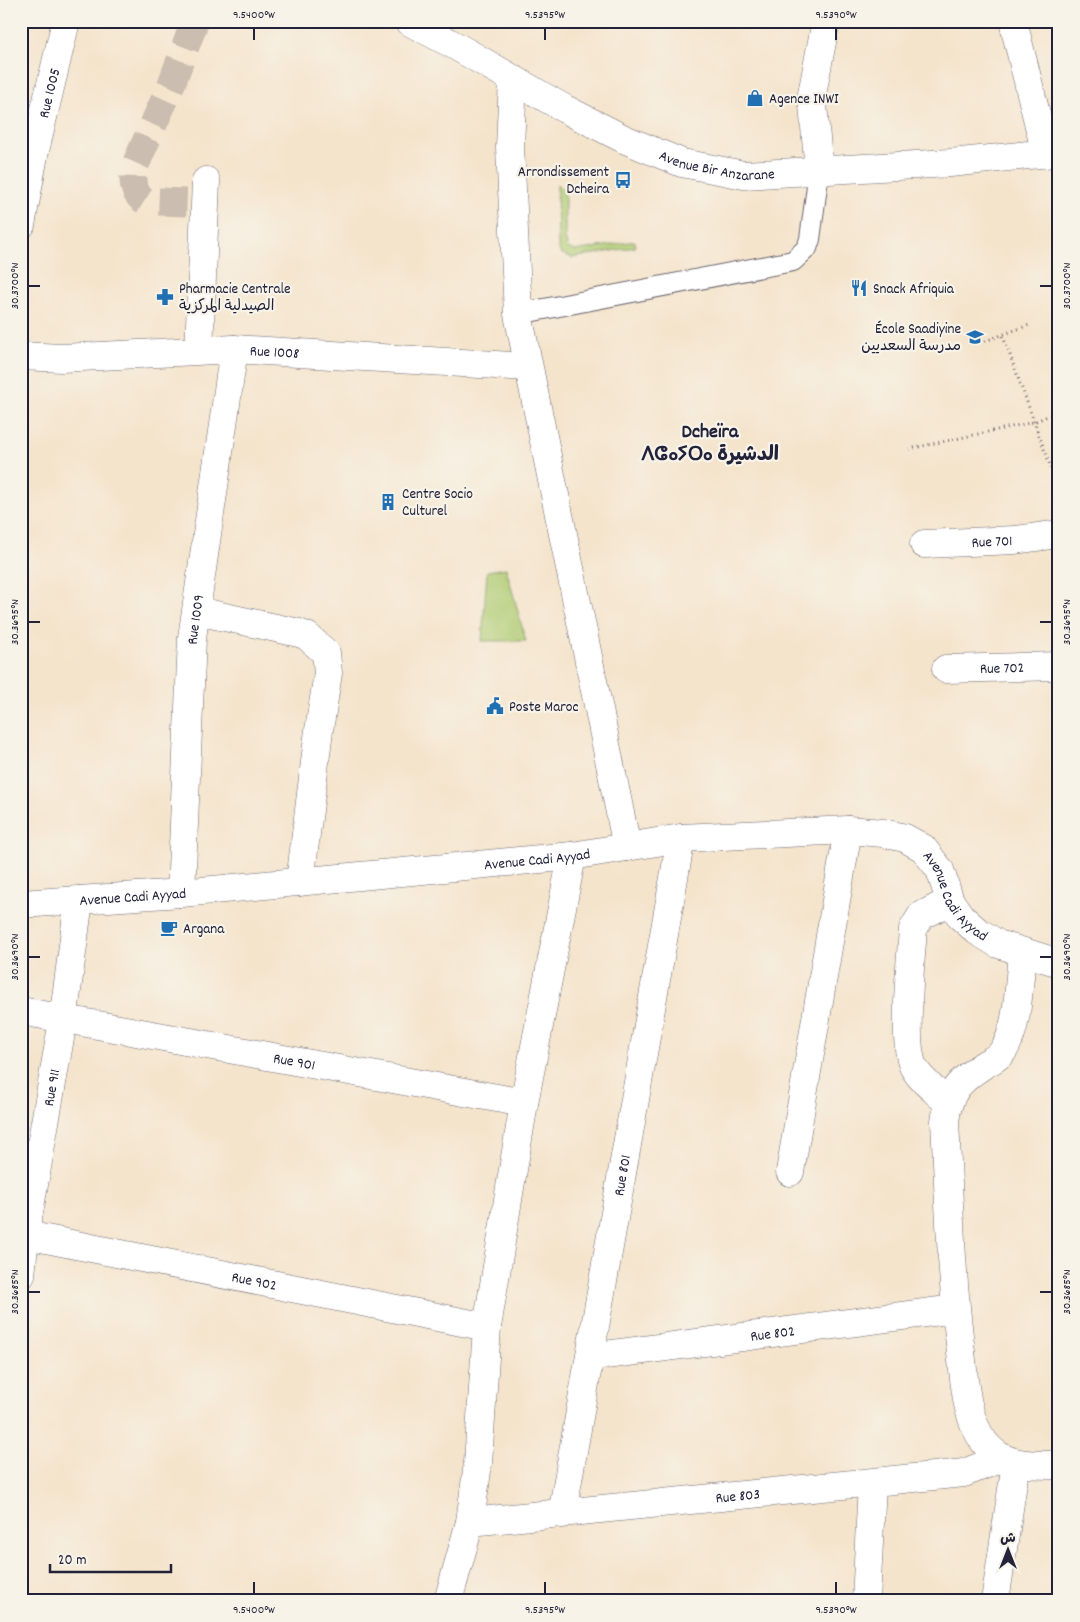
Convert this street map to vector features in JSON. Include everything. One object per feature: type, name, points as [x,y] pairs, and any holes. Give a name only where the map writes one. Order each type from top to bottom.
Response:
[{"type":"street","name":"Rue 1005","points":[[21,225],[34,155],[66,21]]},
{"type":"street","name":"Avenue Bir Anzarane","points":[[408,21],[624,139],[682,163],[744,175],[819,172],[1052,153]]},
{"type":"street","points":[[819,172],[812,94],[826,21]]},
{"type":"street","points":[[1013,21],[1052,153]]},
{"type":"street","points":[[513,79],[510,147],[518,314],[627,847]]},
{"type":"street","points":[[199,350],[206,181]]},
{"type":"street","name":"Rue 1008","points":[[21,356],[62,358],[234,348],[528,367]]},
{"type":"street","name":"Rue 1009","points":[[181,893],[189,674],[234,348]]},
{"type":"street","name":"Rue 701","points":[[924,544],[1015,540],[1059,534]]},
{"type":"street","points":[[197,611],[299,633],[308,636],[326,653],[328,672],[318,730],[300,882]]},
{"type":"street","name":"Rue 702","points":[[946,669],[1059,666]]},
{"type":"street","points":[[790,1172],[848,830]]},
{"type":"street","name":"Avenue Cadi Ayyad","points":[[21,904],[181,893],[572,856],[681,838],[848,830],[883,833],[905,838],[923,848],[940,870],[950,900],[961,917],[1010,948]]},
{"type":"street","name":"Rue 801","points":[[562,1514],[681,838]]},
{"type":"street","points":[[448,1601],[470,1522],[478,1463],[487,1327],[524,1103],[572,856]]},
{"type":"street","name":"Rue 911","points":[[21,1276],[23,1234],[63,1021],[80,900]]},
{"type":"street","points":[[947,1102],[914,1066],[909,1056],[908,1029],[914,929],[921,916],[950,900]]},
{"type":"street","points":[[1059,963],[1010,948],[1015,1017],[1003,1052],[968,1075],[955,1088],[947,1102],[945,1120],[955,1309],[965,1395],[973,1418],[986,1444],[1009,1461],[1059,1465]]},
{"type":"street","name":"Rue 901","points":[[21,1011],[63,1021],[524,1103]]},
{"type":"street","name":"Rue 902","points":[[23,1234],[487,1327]]},
{"type":"street","name":"Rue 802","points":[[590,1357],[955,1309]]},
{"type":"street","points":[[996,1601],[1009,1461]]},
{"type":"street","name":"Rue 803","points":[[470,1522],[872,1484],[964,1473],[1009,1461]]},
{"type":"street","points":[[866,1601],[872,1484]]},
{"type":"lane","points":[[518,314],[792,261],[807,248],[819,172]]},
{"type":"path","points":[[985,341],[1032,324]]},
{"type":"path","points":[[1003,336],[1059,490]]},
{"type":"path","points":[[909,449],[1034,422],[1059,411]]},
{"type":"green space","points":[[557,184],[565,192],[565,238],[568,248],[575,251],[635,241],[635,247],[572,258],[560,253],[558,245]]},
{"type":"green space","points":[[506,568],[526,641],[482,641],[487,571]]},
{"type":"tunnel","points":[[195,21],[171,85],[134,168],[134,182],[136,191],[145,201],[205,203]]},
{"type":"place","name":"Agence INWI","points":[[755,98]]},
{"type":"place","name":"Arrondissement Dcheira","points":[[623,180]]},
{"type":"place","name":"Snack Afriquia","points":[[859,288]]},
{"type":"place","name":"Pharmacie Centrale الصيدلية المركزية","points":[[165,297]]},
{"type":"place","name":"École Saadiyine مدرسة السعديين","points":[[975,337]]},
{"type":"place","name":"Centre Socio Culturel","points":[[388,502]]},
{"type":"place","name":"Poste Maroc","points":[[495,706]]},
{"type":"place","name":"Argana","points":[[169,928]]},
{"type":"district","name":"Dcheïra ⴷⵛⴰⵢⵔⴰ الدشيرة","points":[[710,442]]}]
